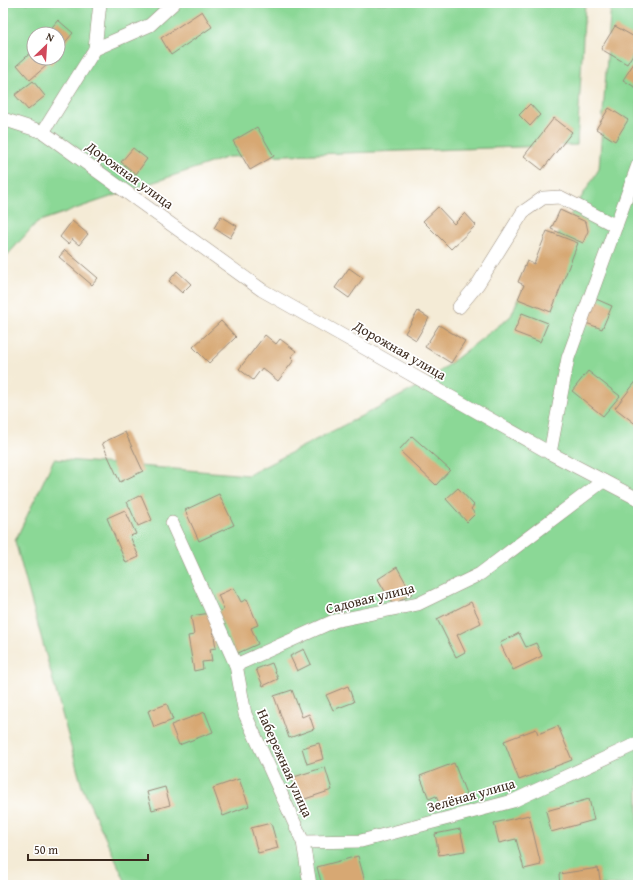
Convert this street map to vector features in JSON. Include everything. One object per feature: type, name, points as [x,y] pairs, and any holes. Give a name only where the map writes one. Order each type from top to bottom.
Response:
[{"type":"street","points":[[43,132],[95,49],[100,3]]},
{"type":"street","points":[[95,49],[150,25],[174,3]]},
{"type":"street","name":"Дорожная улица","points":[[3,119],[43,132],[262,290],[550,453],[638,499]]},
{"type":"street","points":[[550,453],[568,358],[638,165]]},
{"type":"street","points":[[459,307],[478,284],[523,212],[543,198],[560,197],[616,226]]},
{"type":"street","name":"Садовая улица","points":[[236,665],[334,621],[418,604],[480,574],[603,481]]},
{"type":"street","name":"Набережная улица","points":[[172,523],[236,665],[245,714],[303,842],[310,885]]},
{"type":"street","name":"Зелёная улица","points":[[303,842],[361,841],[513,802],[638,743]]},
{"type":"green space","points":[[3,3],[585,3],[577,145],[228,157],[37,222],[3,260]]},
{"type":"green space","points":[[611,3],[638,3],[638,885],[127,885],[82,787],[15,541],[54,459],[248,475],[425,383],[511,316],[518,299],[599,169]]},
{"type":"building","points":[[629,3],[638,3],[638,8]]},
{"type":"building","points":[[202,11],[212,27],[171,55],[161,38]]},
{"type":"building","points":[[58,20],[65,26],[53,26]]},
{"type":"building","points":[[615,26],[638,39],[638,46],[627,64],[601,49]]},
{"type":"building","points":[[66,27],[73,33],[66,41]]},
{"type":"building","points":[[26,57],[26,66],[46,66],[30,80],[17,65]]},
{"type":"building","points":[[634,63],[638,66],[638,89],[623,80]]},
{"type":"building","points":[[33,81],[45,96],[28,110],[15,95]]},
{"type":"building","points":[[530,104],[540,115],[530,126],[519,115]]},
{"type":"building","points":[[609,108],[628,120],[615,141],[596,129]]},
{"type":"building","points":[[554,118],[572,132],[542,170],[524,156]]},
{"type":"building","points":[[257,127],[274,156],[250,170],[233,141]]},
{"type":"building","points":[[133,148],[147,159],[136,174],[121,162]]},
{"type":"building","points":[[438,207],[454,224],[465,213],[476,225],[451,249],[423,221]]},
{"type":"building","points":[[560,210],[586,222],[588,231],[583,243],[551,229]]},
{"type":"building","points":[[221,216],[237,226],[230,238],[214,228]]},
{"type":"building","points":[[72,221],[88,234],[79,245],[72,239],[68,244],[60,237]]},
{"type":"building","points":[[547,231],[578,243],[551,312],[518,299],[524,285],[518,282],[527,261],[534,264]]},
{"type":"building","points":[[65,250],[98,278],[92,285],[59,257]]},
{"type":"building","points":[[349,268],[363,278],[349,298],[335,288]]},
{"type":"building","points":[[177,271],[191,284],[182,293],[169,281]]},
{"type":"building","points":[[596,299],[612,306],[602,329],[586,323]]},
{"type":"building","points":[[418,311],[429,318],[416,340],[405,333]]},
{"type":"building","points":[[522,313],[548,323],[540,342],[514,332]]},
{"type":"building","points":[[221,321],[236,337],[209,363],[193,347]]},
{"type":"building","points":[[439,325],[465,341],[451,363],[425,347]]},
{"type":"building","points":[[265,335],[276,344],[280,339],[296,351],[291,357],[294,360],[278,381],[262,368],[253,380],[239,369]]},
{"type":"building","points":[[588,371],[620,396],[603,416],[572,391]]},
{"type":"building","points":[[638,379],[638,426],[615,408]]},
{"type":"building","points":[[125,432],[143,471],[120,482],[102,443]]},
{"type":"building","points":[[412,436],[450,470],[436,485],[399,450]]},
{"type":"building","points":[[458,488],[474,505],[471,509],[475,514],[467,522],[446,499]]},
{"type":"building","points":[[219,494],[234,525],[199,541],[185,510]]},
{"type":"building","points":[[141,495],[152,520],[138,526],[127,502]]},
{"type":"building","points":[[125,510],[136,534],[130,536],[139,557],[126,563],[107,518]]},
{"type":"building","points":[[397,567],[412,594],[393,605],[378,579]]},
{"type":"building","points":[[234,588],[241,602],[247,599],[258,625],[251,628],[258,644],[236,654],[218,612],[224,609],[218,595]]},
{"type":"building","points":[[471,602],[481,623],[457,635],[465,652],[456,657],[437,619]]},
{"type":"building","points":[[210,613],[216,648],[210,649],[212,661],[202,662],[203,669],[194,671],[188,636],[194,635],[191,616]]},
{"type":"building","points":[[519,633],[526,647],[536,643],[542,656],[513,670],[500,643]]},
{"type":"building","points":[[304,649],[311,664],[297,671],[290,656]]},
{"type":"building","points":[[272,663],[278,679],[263,686],[256,669]]},
{"type":"building","points":[[348,686],[354,702],[333,710],[326,695]]},
{"type":"building","points":[[292,690],[302,717],[309,714],[314,729],[289,738],[274,696]]},
{"type":"building","points":[[167,704],[173,720],[154,727],[148,711]]},
{"type":"building","points":[[205,712],[213,732],[179,745],[171,725]]},
{"type":"building","points":[[558,726],[572,760],[519,780],[504,741],[536,729],[538,734]]},
{"type":"building","points":[[319,743],[323,759],[307,764],[302,748]]},
{"type":"building","points":[[454,763],[467,796],[440,806],[436,796],[429,799],[420,776]]},
{"type":"building","points":[[325,767],[332,790],[299,801],[291,778]]},
{"type":"building","points":[[239,779],[249,806],[223,816],[213,788]]},
{"type":"building","points":[[165,787],[170,805],[152,810],[147,792]]},
{"type":"building","points":[[589,799],[594,820],[551,832],[546,811]]},
{"type":"building","points":[[529,815],[541,865],[524,869],[516,839],[499,843],[494,823]]},
{"type":"building","points":[[271,823],[278,848],[258,853],[251,828]]},
{"type":"building","points":[[460,829],[465,851],[439,855],[435,834]]},
{"type":"building","points":[[358,856],[366,885],[322,885],[317,867]]},
{"type":"building","points":[[598,868],[601,885],[560,885],[559,874]]}]
